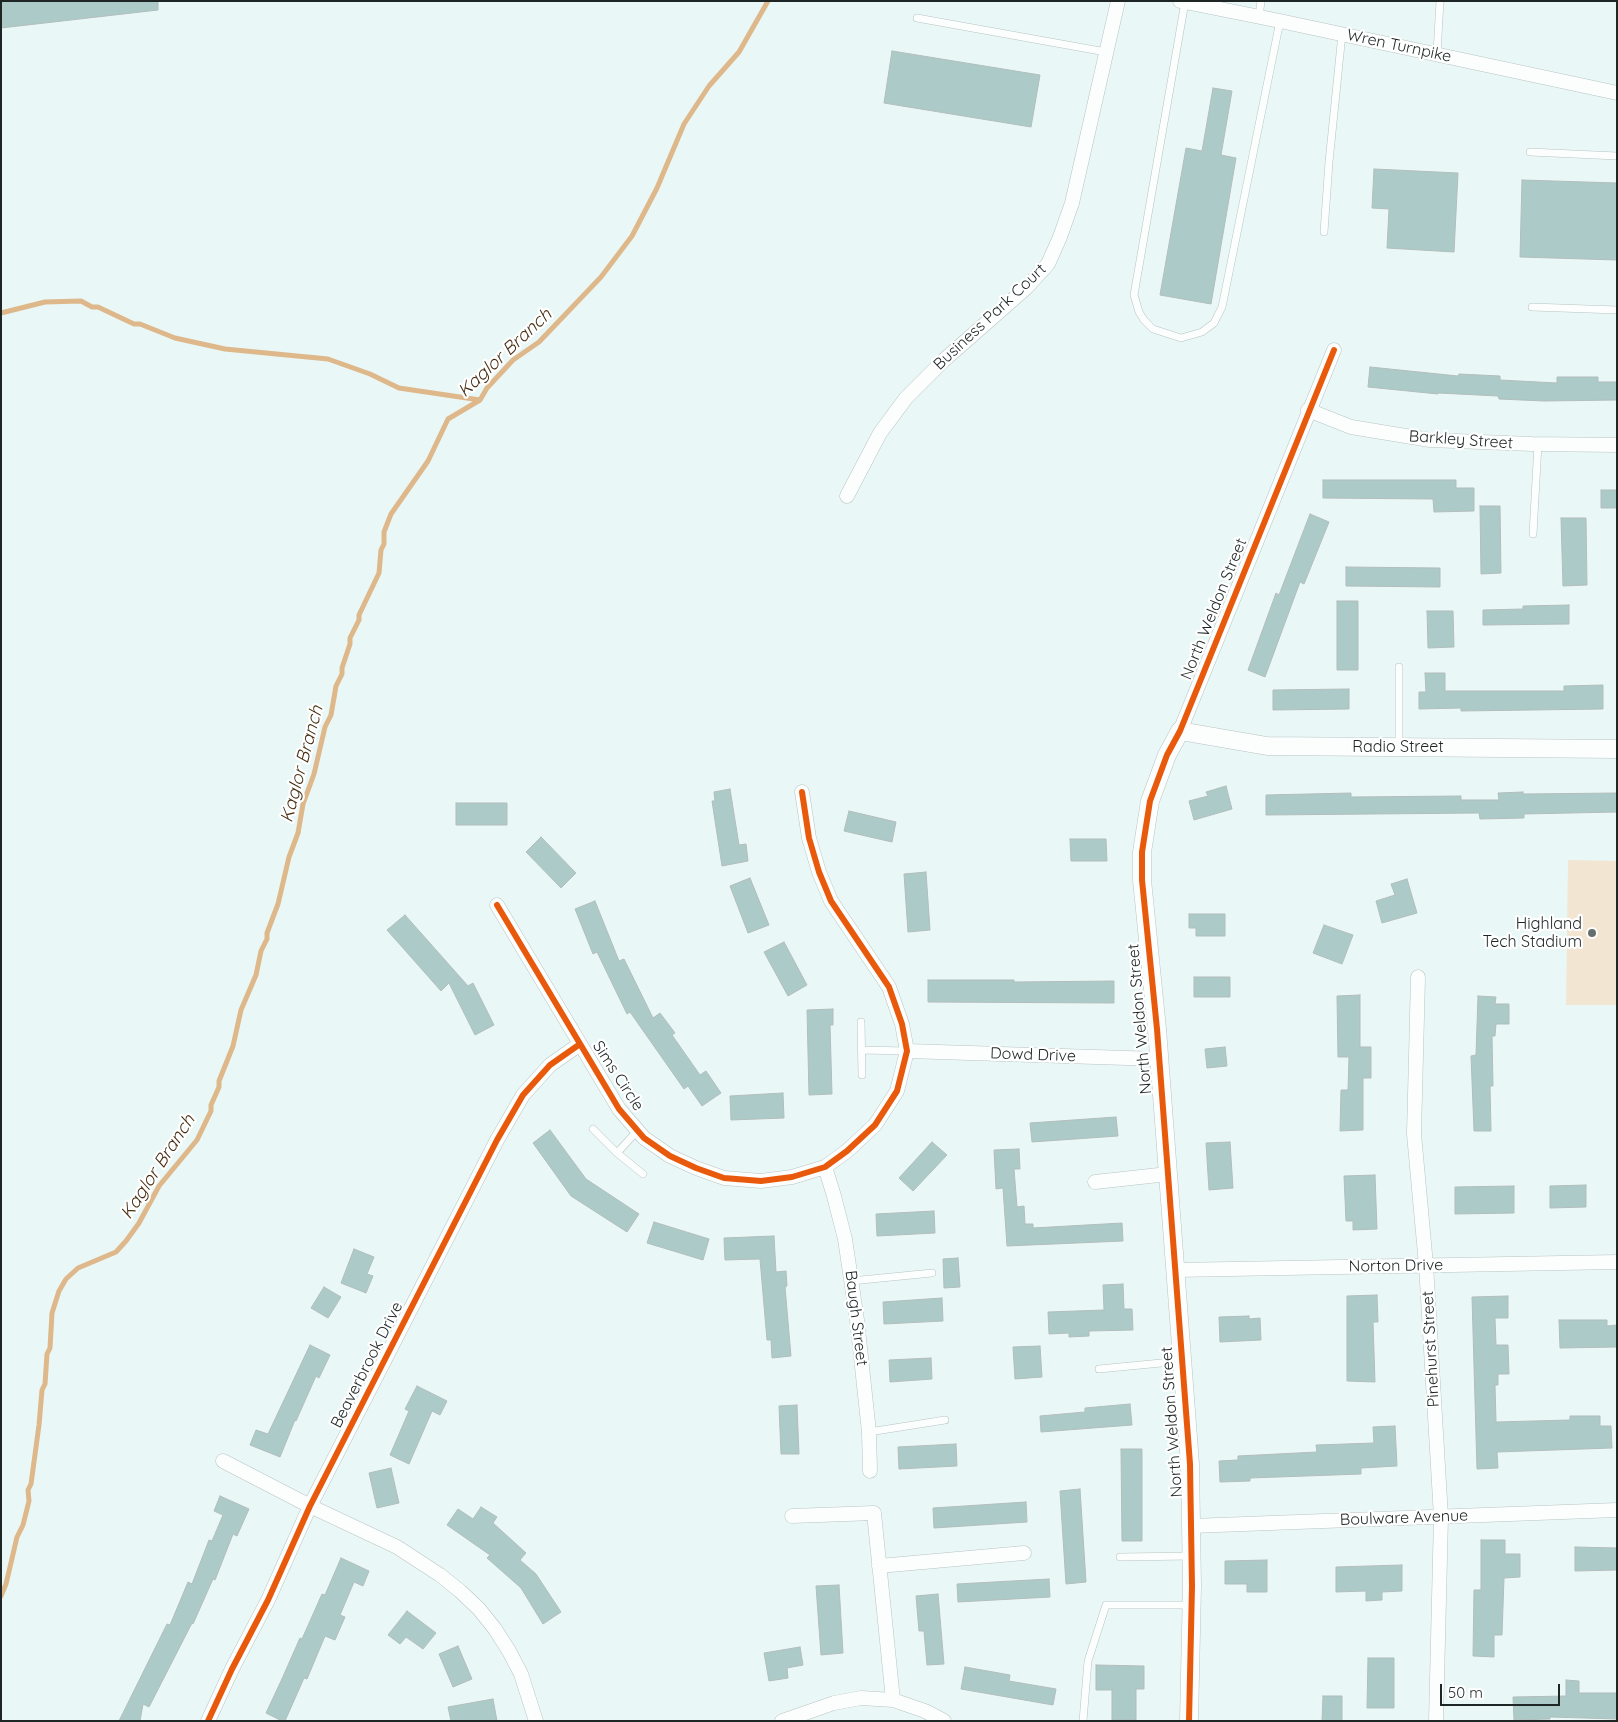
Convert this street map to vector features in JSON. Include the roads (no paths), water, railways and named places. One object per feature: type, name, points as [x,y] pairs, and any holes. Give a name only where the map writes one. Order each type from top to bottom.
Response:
[{"type":"street","name":"Business Park Court","points":[[847,496],[880,433],[906,398],[944,360],[1026,288],[1048,264],[1072,203],[1118,1]]},
{"type":"street","name":"Wren Turnpike","points":[[1182,2],[1617,93]]},
{"type":"street","name":"North Weldon Street","points":[[1189,1721],[1192,1605],[1190,1464],[1168,1174],[1142,880],[1142,852],[1150,801],[1167,755],[1180,731],[1308,410],[1334,350]]},
{"type":"street","name":"Barkley Street","points":[[1308,410],[1351,427],[1430,440],[1617,445]]},
{"type":"street","name":"Radio Street","points":[[1180,731],[1267,746],[1617,749]]},
{"type":"street","name":"Sims Circle","points":[[497,905],[619,1109],[644,1138],[670,1156],[724,1178],[761,1181],[792,1177],[825,1167],[875,1125],[897,1091],[907,1051],[902,1024],[889,987],[831,901],[819,872],[809,838],[802,792]]},
{"type":"street","name":"Pinehurst Street","points":[[1418,977],[1414,1134],[1426,1265],[1441,1517],[1436,1721]]},
{"type":"street","name":"Beaverbrook Drive","points":[[208,1721],[232,1669],[268,1600],[310,1506],[497,1140],[523,1095],[550,1066],[580,1044]]},
{"type":"street","name":"Dowd Drive","points":[[907,1051],[1158,1059]]},
{"type":"street","name":"Baugh Street","points":[[825,1167],[845,1238],[869,1432],[870,1471]]},
{"type":"street","points":[[1095,1182],[1168,1174]]},
{"type":"street","name":"Norton Drive","points":[[1175,1270],[1617,1262]]},
{"type":"street","points":[[223,1461],[310,1506],[397,1547],[433,1570],[460,1591],[479,1609],[509,1651],[521,1674],[536,1721]]},
{"type":"street","name":"Boulware Avenue","points":[[1191,1526],[1617,1510]]},
{"type":"street","points":[[792,1516],[874,1512],[893,1700]]},
{"type":"street","points":[[879,1566],[1024,1553]]},
{"type":"street","points":[[782,1721],[834,1703],[861,1698],[893,1700],[925,1711],[944,1721]]},
{"type":"lane","points":[[1259,17],[1261,1]]},
{"type":"lane","points":[[1437,54],[1440,1]]},
{"type":"lane","points":[[1182,2],[1134,295],[1139,312],[1153,329],[1181,338],[1202,332],[1214,323],[1222,307],[1280,21]]},
{"type":"lane","points":[[917,18],[1106,52]]},
{"type":"lane","points":[[1324,232],[1342,34]]},
{"type":"lane","points":[[1530,152],[1617,156]]},
{"type":"lane","points":[[1532,307],[1617,310]]},
{"type":"lane","points":[[1533,534],[1538,444]]},
{"type":"lane","points":[[1399,667],[1399,747]]},
{"type":"lane","points":[[861,1022],[862,1075]]},
{"type":"lane","points":[[862,1050],[907,1051]]},
{"type":"lane","points":[[593,1130],[643,1174]]},
{"type":"lane","points":[[617,1153],[638,1130]]},
{"type":"lane","points":[[851,1281],[932,1273]]},
{"type":"lane","points":[[1099,1370],[1182,1361]]},
{"type":"lane","points":[[869,1432],[945,1420]]},
{"type":"lane","points":[[1120,1557],[1192,1556]]},
{"type":"lane","points":[[1082,1721],[1088,1661],[1106,1605],[1192,1605]]},
{"type":"waterway","name":"Kaglor Branch","points":[[1,1596],[29,1501],[28,1490],[31,1484],[42,1390],[45,1384],[47,1354],[50,1348],[52,1313],[59,1291],[66,1279],[78,1268],[116,1252],[126,1241],[139,1223],[159,1186],[197,1140],[211,1111],[211,1105],[219,1087],[219,1081],[233,1046],[241,1010],[256,975],[261,951],[267,939],[267,933],[278,904],[289,857],[298,833],[303,804],[314,774],[325,727],[331,715],[336,686],[342,674],[350,638],[379,573],[384,532],[391,514],[428,461],[448,419],[480,400],[487,388],[513,360],[539,342],[601,277],[632,236],[657,188],[684,124],[709,86],[739,52],[768,1]]},
{"type":"waterway","points":[[1,313],[45,302],[81,301],[134,324],[140,324],[175,338],[225,349],[328,359],[370,374],[399,388],[480,400]]},
{"type":"place","name":"Highland Tech Stadium","points":[[1592,933]]}]
